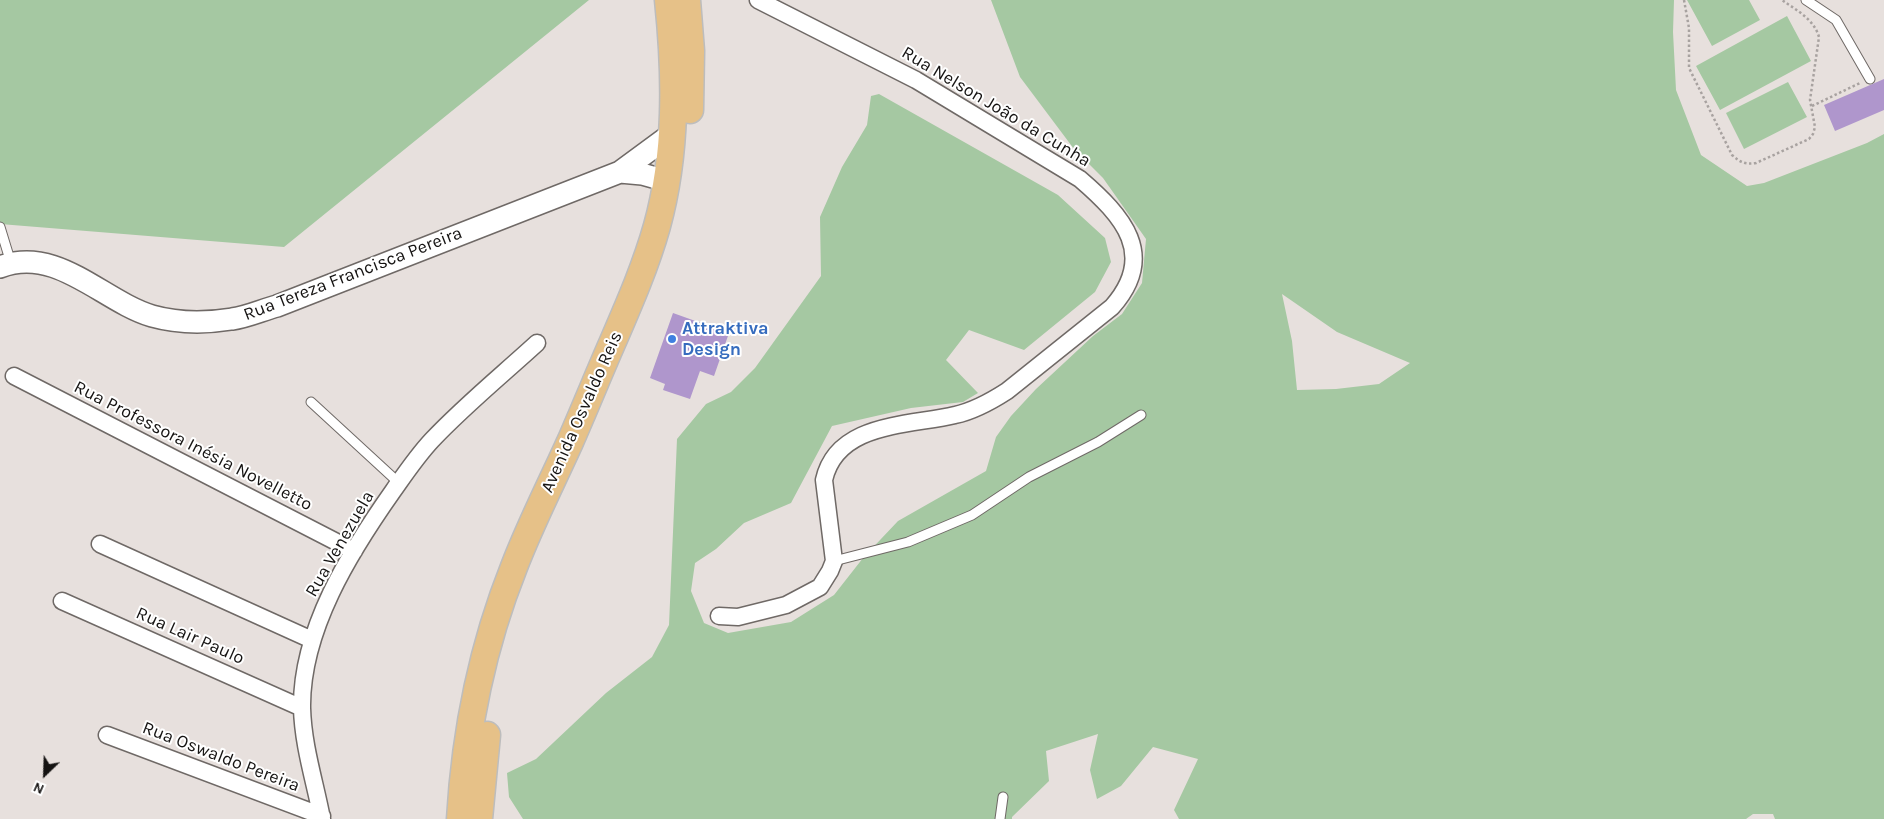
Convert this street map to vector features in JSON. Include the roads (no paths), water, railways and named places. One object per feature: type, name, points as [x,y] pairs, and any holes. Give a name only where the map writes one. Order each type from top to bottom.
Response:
[{"type":"main road","name":"Avenida Osvaldo Reis","points":[[460,819],[464,765],[485,655],[496,617],[525,541],[571,440],[640,278],[657,225],[667,181],[673,133],[674,105],[668,0]]},
{"type":"main road","name":"Avenida Osvaldo Reis","points":[[479,819],[483,767],[494,695],[505,643],[518,601],[548,524],[649,297],[674,222],[683,184],[691,99],[691,51],[687,0]]},
{"type":"street","name":"Rua Nelson João da Cunha","points":[[758,0],[916,80],[1080,179],[1117,214],[1127,231],[1132,246],[1134,265],[1131,279],[1124,294],[1112,307],[1007,391],[972,410],[886,427],[870,432],[849,443],[835,455],[827,468],[824,480],[834,561]]},
{"type":"street","name":"Rua Tereza Francisca Pereira","points":[[6,265],[33,262],[51,266],[67,272],[151,316],[206,322],[234,319],[276,306],[620,172],[673,133]]},
{"type":"street","name":"Rua Tereza Francisca Pereira","points":[[620,172],[642,174],[667,181]]},
{"type":"street","name":"Rua Venezuela","points":[[322,818],[308,761],[302,708],[305,666],[312,640],[324,610],[354,551],[399,483],[432,440],[537,342]]},
{"type":"street","name":"Rua Professora Inésia Novelletto","points":[[14,376],[354,551]]},
{"type":"street","points":[[100,544],[312,640]]},
{"type":"street","points":[[719,616],[738,617],[786,605],[820,587],[830,572],[834,561]]},
{"type":"street","name":"Rua Lair Paulo","points":[[62,601],[302,708]]},
{"type":"street","name":"Rua Oswaldo Pereira","points":[[107,735],[322,818]]},
{"type":"lane","points":[[1806,0],[1836,20],[1870,79]]},
{"type":"lane","points":[[0,227],[6,265]]},
{"type":"lane","points":[[311,402],[399,483]]},
{"type":"lane","points":[[834,561],[908,542],[972,515],[1029,477],[1098,442],[1141,415]]},
{"type":"lane","points":[[1000,819],[1003,797]]},
{"type":"place","name":"Attraktiva Design","points":[[672,339]]}]
